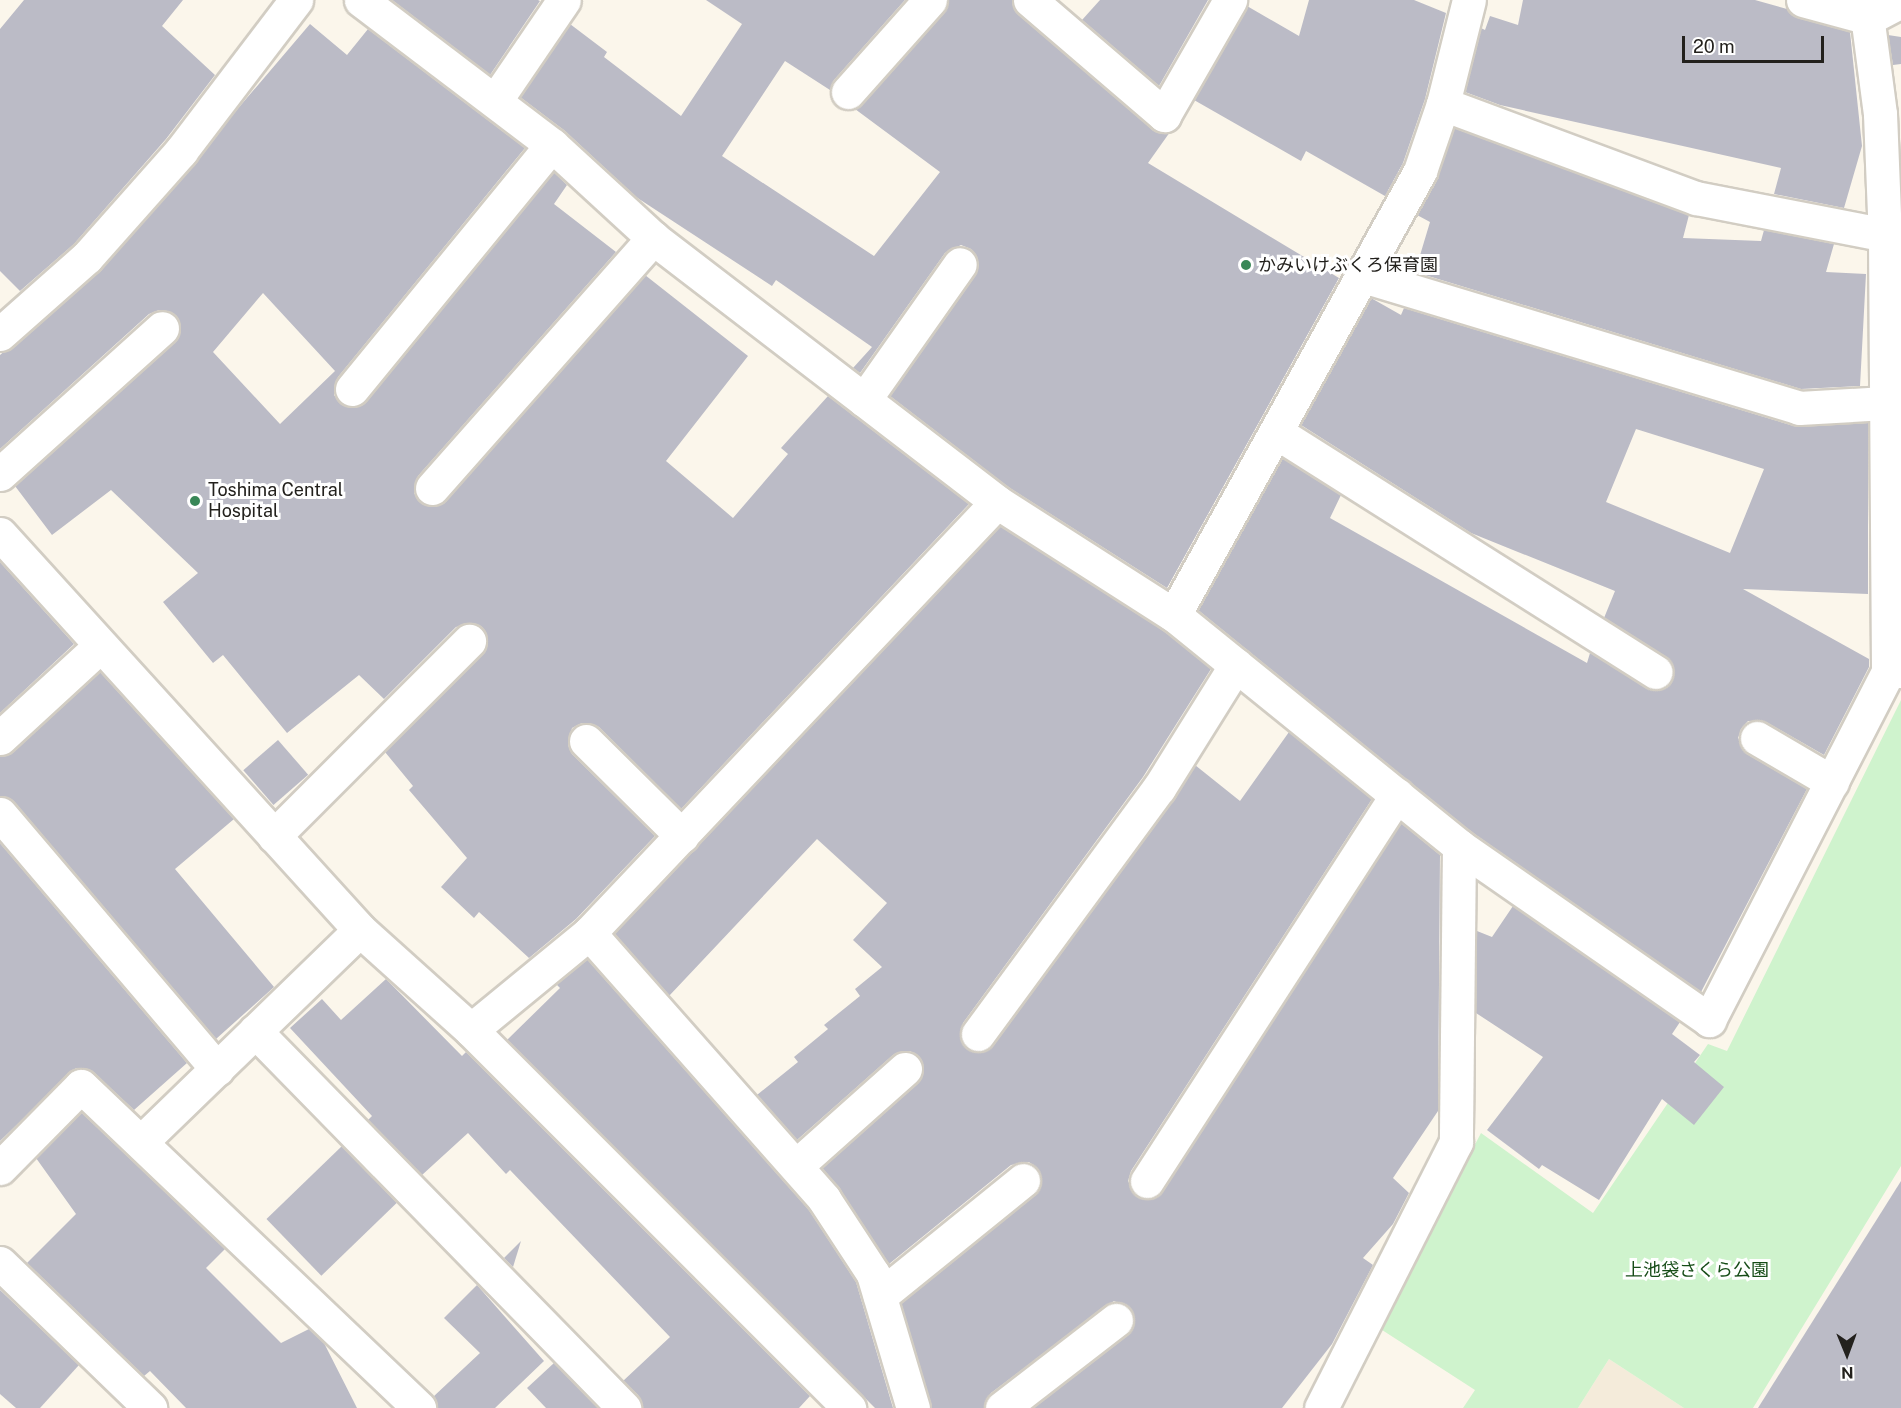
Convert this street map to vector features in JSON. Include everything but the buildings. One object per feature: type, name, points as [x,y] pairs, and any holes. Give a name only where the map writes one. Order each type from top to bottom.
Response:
[{"type":"street","points":[[0,334],[102,239],[181,151],[296,0]]},
{"type":"street","points":[[361,0],[552,145],[653,238],[997,502],[1174,615],[1459,846],[1709,1020],[1832,782],[1895,671],[1885,403],[1893,238],[1867,9]]},
{"type":"street","points":[[495,101],[564,0]]},
{"type":"street","points":[[848,92],[930,0]]},
{"type":"street","points":[[1030,0],[1164,115],[1230,0]]},
{"type":"street","points":[[1174,615],[1420,171],[1443,104],[1469,0]]},
{"type":"street","points":[[1803,0],[1867,9],[1901,1]]},
{"type":"street","points":[[1443,104],[1696,198],[1893,238]]},
{"type":"street","points":[[352,388],[552,145]]},
{"type":"street","points":[[432,488],[653,238]]},
{"type":"street","points":[[864,400],[960,264]]},
{"type":"street","points":[[1363,276],[1799,408],[1885,403]]},
{"type":"street","points":[[0,474],[162,328]]},
{"type":"street","points":[[1276,432],[1655,672]]},
{"type":"street","points":[[471,1030],[589,933],[997,502]]},
{"type":"street","points":[[0,534],[99,647],[360,930],[471,1030],[835,1403]]},
{"type":"street","points":[[274,836],[469,641]]},
{"type":"street","points":[[0,738],[99,647]]},
{"type":"street","points":[[978,1034],[1158,789],[1236,665]]},
{"type":"street","points":[[1757,738],[1832,782]]},
{"type":"street","points":[[586,741],[682,836]]},
{"type":"street","points":[[1147,1180],[1397,795]]},
{"type":"street","points":[[0,814],[217,1069]]},
{"type":"street","points":[[1321,1408],[1456,1142],[1459,846]]},
{"type":"street","points":[[142,1141],[360,930]]},
{"type":"street","points":[[589,933],[824,1199],[873,1274],[913,1408]]},
{"type":"street","points":[[255,1031],[624,1408]]},
{"type":"street","points":[[796,1166],[905,1069]]},
{"type":"street","points":[[0,1168],[81,1086],[142,1141],[419,1408]]},
{"type":"street","points":[[880,1296],[1023,1180]]},
{"type":"street","points":[[0,1263],[150,1408]]},
{"type":"street","points":[[1002,1408],[1116,1320]]},
{"type":"shaded area","points":[[1609,1359],[1684,1408],[1578,1408]]},
{"type":"green space","name":"上池袋さくら公園","points":[[1901,700],[1901,1166],[1753,1408],[1684,1408],[1609,1359],[1578,1408],[1463,1408],[1475,1390],[1379,1328],[1481,1133],[1593,1213],[1708,1044],[1727,1051]]},
{"type":"place","name":"かみいけぶくろ保育園","points":[[1246,265]]},
{"type":"place","name":"Toshima Central Hospital","points":[[195,501]]}]
